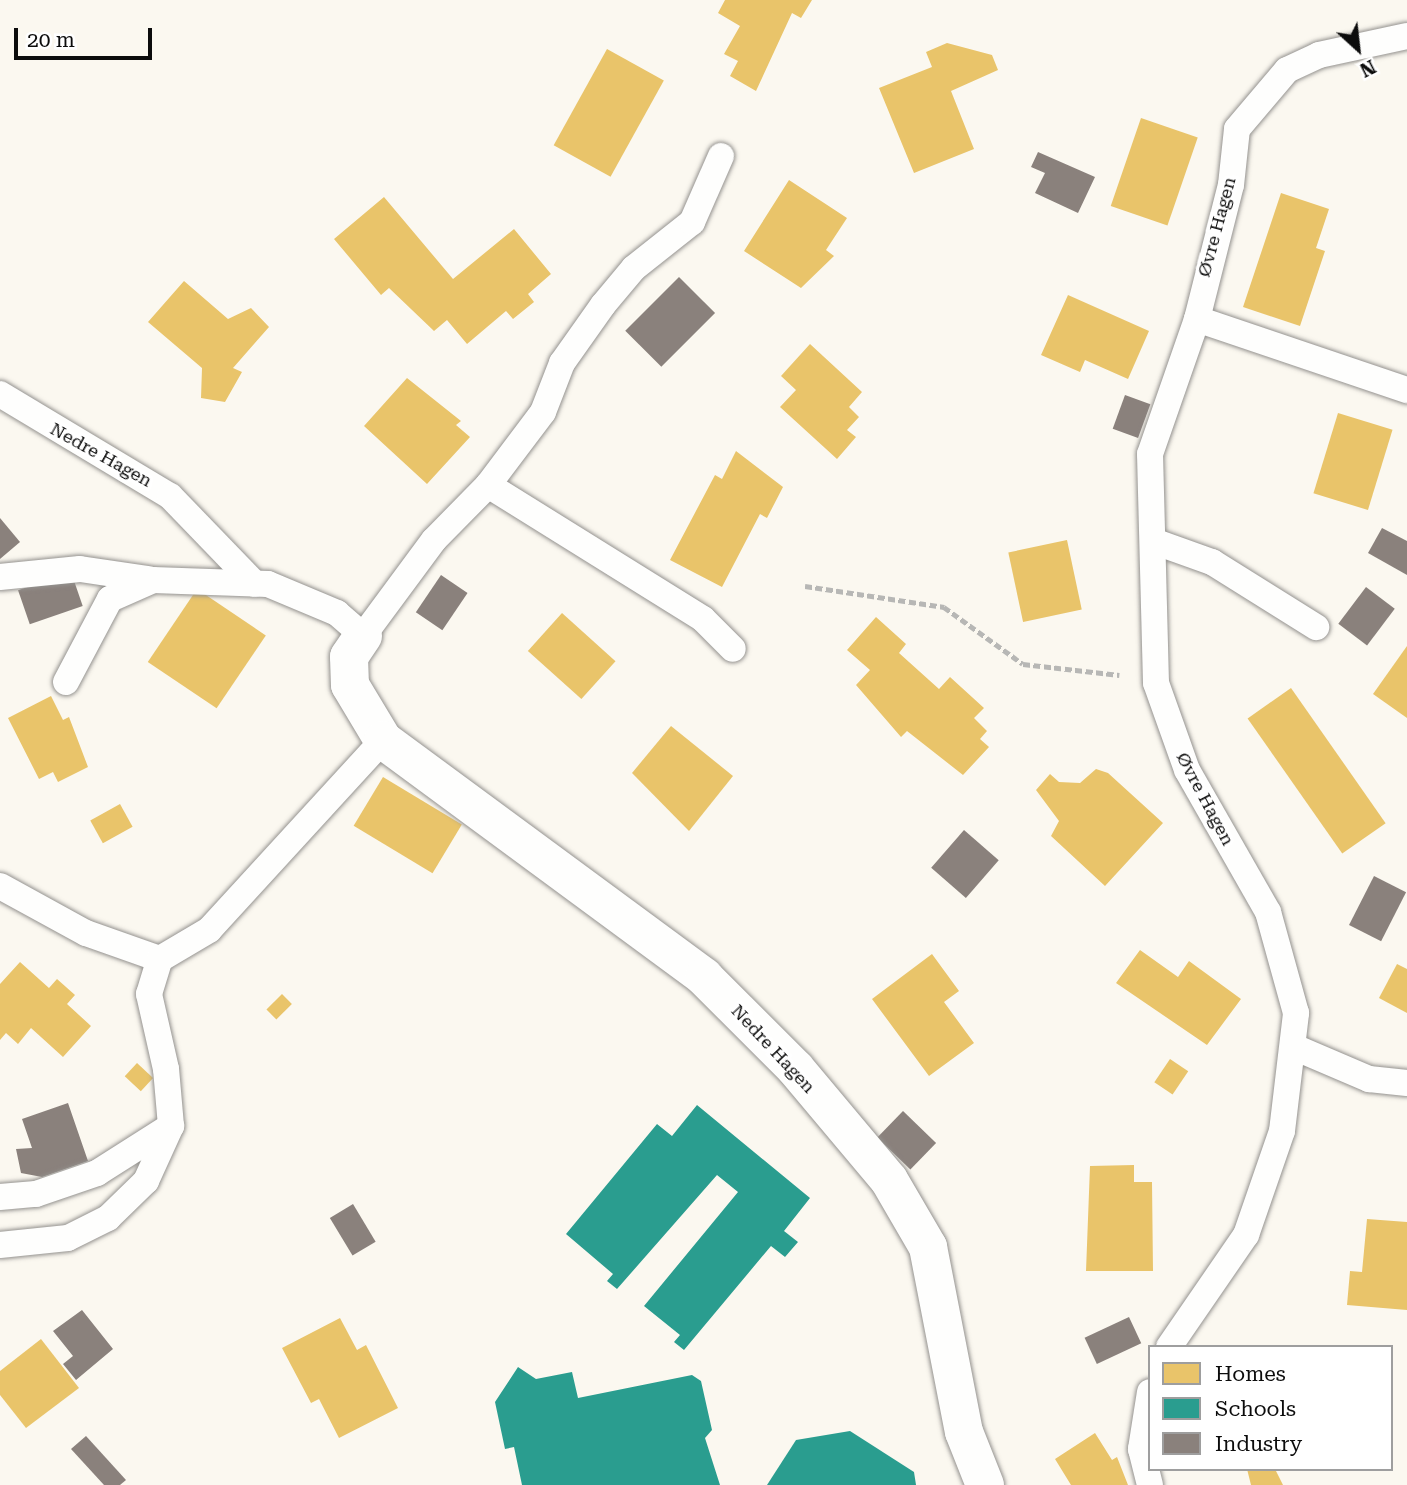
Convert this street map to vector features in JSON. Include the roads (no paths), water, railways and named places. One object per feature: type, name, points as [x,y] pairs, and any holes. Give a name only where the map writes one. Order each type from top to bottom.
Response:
[{"type":"street","name":"Nedre Hagen","points":[[363,636],[349,657],[350,685],[383,740],[704,976],[795,1068],[889,1180],[928,1247],[964,1432],[985,1485]]},
{"type":"lane","name":"Øvre Hagen","points":[[1170,1345],[1246,1235],[1282,1131],[1296,1013],[1268,912],[1187,770],[1155,676],[1150,454],[1197,319],[1231,185],[1237,129],[1263,93],[1287,70],[1319,55],[1407,36]]},
{"type":"lane","name":"Nedre Hagen","points":[[0,576],[80,569],[153,580],[255,584],[337,612],[363,636],[434,540],[488,485],[543,412],[562,363],[603,305],[634,268],[691,222],[721,156]]},
{"type":"lane","points":[[1197,319],[1407,390]]},
{"type":"lane","name":"Nedre Hagen","points":[[0,394],[170,495],[255,584]]},
{"type":"lane","points":[[488,485],[703,619],[733,649]]},
{"type":"lane","points":[[1153,541],[1212,562],[1316,627]]},
{"type":"lane","name":"Nedre Hagen","points":[[66,682],[110,599],[153,580]]},
{"type":"lane","points":[[0,1245],[44,1245],[108,1218],[146,1181],[170,1126],[166,1069],[149,994],[160,959],[209,929],[383,740]]},
{"type":"lane","points":[[0,886],[86,933],[160,959]]},
{"type":"lane","points":[[1294,1047],[1369,1079],[1407,1083]]},
{"type":"lane","points":[[0,1197],[36,1194],[97,1173],[170,1126]]},
{"type":"lane","points":[[1148,1404],[1141,1448],[1150,1485]]}]
